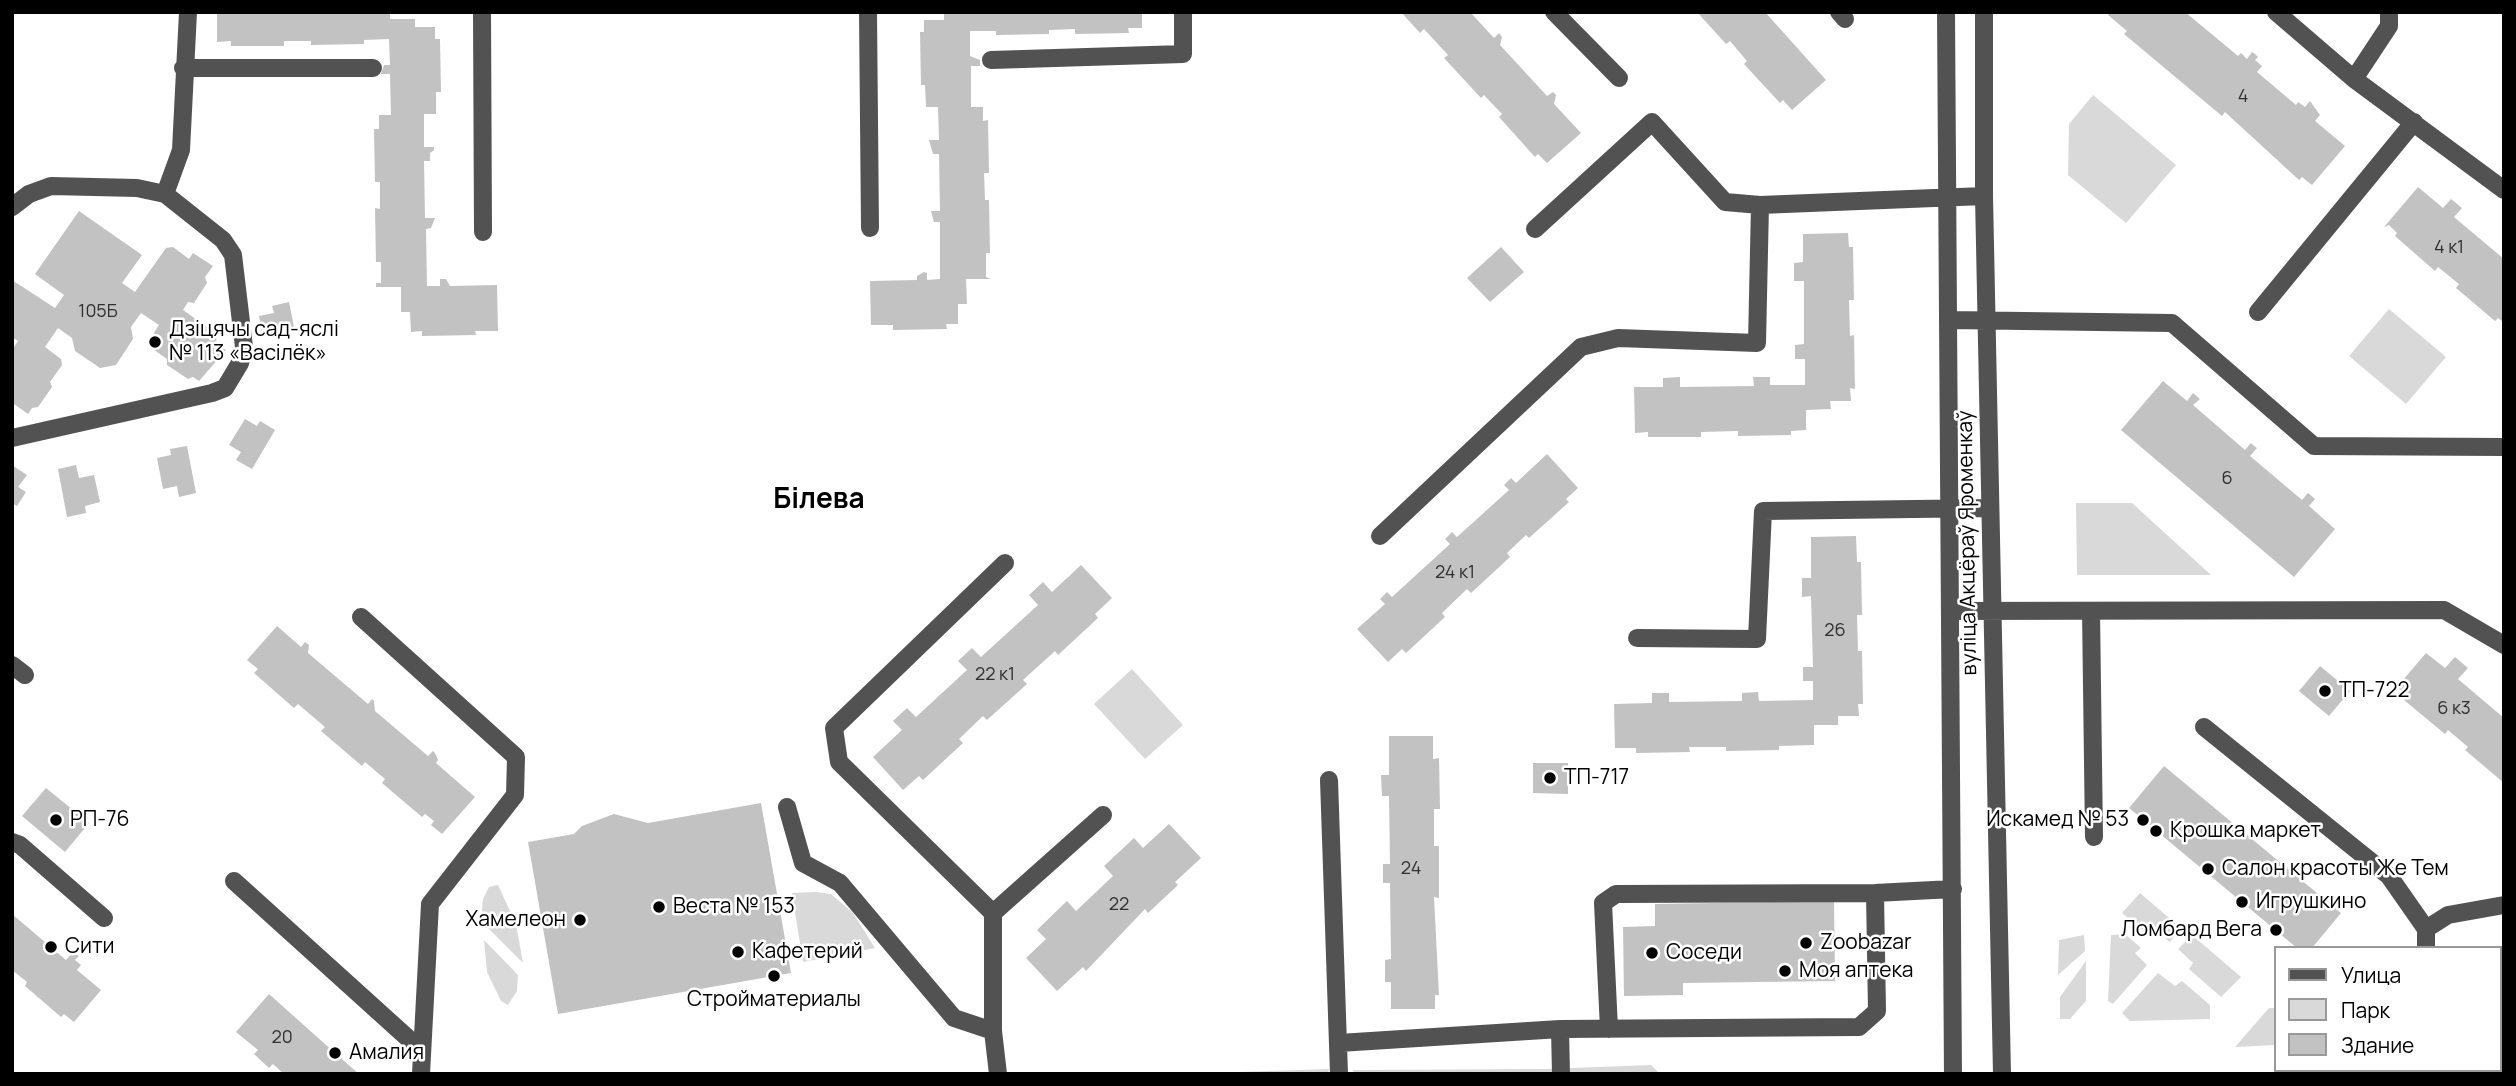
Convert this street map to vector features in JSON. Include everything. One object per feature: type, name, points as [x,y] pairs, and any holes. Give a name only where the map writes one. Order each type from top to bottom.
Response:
[{"type":"street","points":[[165,194],[181,150],[188,12]]},
{"type":"street","points":[[482,12],[483,232]]},
{"type":"street","points":[[869,12],[870,228]]},
{"type":"street","points":[[991,60],[1183,54],[1183,12]]},
{"type":"street","points":[[1554,12],[1619,78]]},
{"type":"street","name":"вуліца Акцёраў Яроменкаў","points":[[1946,12],[1953,1074]]},
{"type":"street","name":"вуліца Акцёраў Яроменкаў","points":[[1984,12],[1984,196],[2001,1074]]},
{"type":"street","points":[[2276,12],[2354,79],[2504,190]]},
{"type":"street","points":[[2354,79],[2389,26],[2389,12]]},
{"type":"street","points":[[184,68],[373,68]]},
{"type":"street","points":[[1535,229],[1652,122],[1698,177],[1725,202],[1760,205],[1984,196]]},
{"type":"street","points":[[2259,312],[2414,122]]},
{"type":"street","points":[[12,207],[29,194],[51,186],[137,188],[165,194],[223,240],[233,256],[244,347],[240,363],[225,388],[12,438]]},
{"type":"street","points":[[1380,536],[1581,347],[1618,338],[1757,343],[1760,205]]},
{"type":"street","points":[[1950,320],[2172,323],[2314,446],[2504,447]]},
{"type":"street","points":[[1637,638],[1757,639],[1763,511],[1990,508]]},
{"type":"street","points":[[998,1074],[993,1031],[993,913],[839,762],[834,728],[1005,563]]},
{"type":"street","points":[[1951,611],[2444,610],[2504,645]]},
{"type":"street","points":[[2091,611],[2094,837]]},
{"type":"street","points":[[361,617],[516,757],[515,795],[430,904],[421,1074]]},
{"type":"street","points":[[2204,727],[2389,876],[2427,929],[2426,946]]},
{"type":"street","points":[[1329,780],[1339,1074]]},
{"type":"street","points":[[787,807],[803,863],[840,883],[954,1018],[993,1031]]},
{"type":"street","points":[[993,913],[1103,815]]},
{"type":"street","points":[[12,842],[20,845],[104,918]]},
{"type":"street","points":[[234,881],[421,1050]]},
{"type":"street","points":[[1609,1029],[1602,903],[1616,894],[1875,893],[1952,889]]},
{"type":"street","points":[[1339,1043],[1560,1029],[1859,1027],[1877,1011],[1875,893]]},
{"type":"street","points":[[2427,929],[2448,915],[2504,905]]},
{"type":"street","points":[[1560,1029],[1561,1074]]},
{"type":"green space","points":[[2093,95],[2176,165],[2126,223],[2068,175],[2069,124]]},
{"type":"green space","points":[[2389,309],[2446,357],[2406,404],[2349,356]]},
{"type":"green space","points":[[2076,503],[2132,503],[2211,575],[2077,575]]},
{"type":"green space","points":[[1132,669],[1183,725],[1145,759],[1094,704]]},
{"type":"green space","points":[[498,885],[516,924],[523,963],[481,921],[483,899],[489,887]]},
{"type":"green space","points":[[792,893],[831,894],[853,913],[875,948],[803,962]]},
{"type":"green space","points":[[2140,893],[2181,928],[2170,942],[2156,931],[2150,936],[2122,913]]},
{"type":"green space","points":[[2125,934],[2141,948],[2135,953],[2147,965],[2113,1004],[2108,1001],[2111,935]]},
{"type":"green space","points":[[2084,935],[2085,951],[2058,975],[2059,940]]},
{"type":"green space","points":[[2192,935],[2241,977],[2221,997],[2189,969],[2193,963],[2178,949]]},
{"type":"green space","points":[[484,940],[518,975],[517,991],[508,1005],[501,1001],[487,972]]},
{"type":"green space","points":[[2086,961],[2086,1001],[2070,1019],[2060,1019],[2060,997]]},
{"type":"green space","points":[[2158,973],[2175,986],[2182,981],[2210,1005],[2210,1019],[2130,1021],[2122,1013]]},
{"type":"green space","points":[[2269,1008],[2274,1008],[2274,1045],[2235,1047]]},
{"type":"green space","points":[[1651,1065],[1660,1074],[1354,1074],[1353,1070],[1545,1069]]},
{"type":"green space","points":[[1329,1069],[1328,1074],[1179,1074]]},
{"type":"building","points":[[217,12],[390,12],[390,19],[415,19],[415,27],[435,27],[435,39],[440,39],[441,92],[436,92],[436,114],[424,114],[424,147],[434,147],[430,153],[430,161],[424,161],[425,218],[435,218],[431,228],[426,229],[427,286],[440,286],[440,279],[446,279],[450,286],[497,285],[498,331],[475,331],[476,335],[422,336],[422,331],[411,332],[410,312],[401,312],[401,287],[376,287],[376,283],[381,283],[381,262],[376,262],[375,208],[380,209],[380,182],[375,182],[374,129],[379,129],[379,115],[391,115],[390,74],[381,74],[384,65],[390,65],[389,39],[364,40],[364,44],[311,45],[311,41],[284,41],[284,46],[231,46],[231,41],[217,42]]},
{"type":"building","points":[[944,12],[1142,12],[1142,28],[1128,28],[1129,33],[1075,34],[1075,29],[1049,30],[1049,34],[996,35],[996,31],[970,31],[970,56],[980,60],[980,66],[971,66],[971,107],[983,107],[983,121],[988,120],[989,173],[984,173],[985,200],[989,200],[990,253],[986,253],[986,277],[991,279],[966,279],[967,304],[958,304],[958,324],[946,324],[947,329],[893,330],[893,325],[871,325],[870,281],[917,280],[917,276],[924,272],[927,273],[927,280],[940,279],[940,222],[934,222],[931,211],[940,211],[939,154],[933,154],[929,140],[939,140],[938,107],[926,107],[925,85],[921,85],[920,32],[924,32],[924,20],[944,20]]},
{"type":"building","points":[[1401,12],[1470,12],[1494,38],[1499,33],[1502,37],[1500,45],[1547,96],[1553,92],[1556,95],[1554,104],[1581,133],[1547,163],[1538,154],[1535,157],[1499,117],[1502,114],[1484,95],[1481,98],[1444,58],[1448,55],[1424,29],[1420,33]]},
{"type":"building","points":[[1697,12],[1765,12],[1826,80],[1792,110],[1783,100],[1780,103],[1744,64],[1747,61],[1730,41],[1726,44]]},
{"type":"building","points":[[2110,12],[2185,12],[2238,56],[2241,53],[2247,59],[2252,52],[2255,54],[2258,57],[2255,60],[2262,66],[2257,72],[2296,105],[2298,102],[2305,107],[2310,101],[2320,115],[2315,121],[2345,146],[2312,185],[2302,177],[2299,180],[2225,112],[2222,116],[2124,34],[2127,31],[2108,15]]},
{"type":"building","points":[[2418,187],[2443,208],[2451,199],[2462,208],[2454,217],[2504,259],[2504,323],[2498,318],[2495,321],[2456,288],[2459,284],[2438,267],[2435,271],[2395,236],[2397,233],[2389,225],[2384,227]]},
{"type":"building","points":[[79,211],[142,255],[122,283],[135,292],[166,248],[173,247],[189,259],[193,253],[213,266],[205,277],[207,283],[194,303],[188,302],[183,310],[217,334],[216,344],[226,350],[199,381],[193,377],[188,379],[167,365],[167,359],[150,347],[149,341],[159,325],[141,313],[131,327],[133,339],[116,365],[100,368],[75,351],[72,338],[58,328],[45,347],[61,359],[62,365],[50,382],[52,387],[38,407],[32,408],[28,414],[14,404],[12,406],[12,350],[18,341],[12,337],[12,280],[55,308],[64,295],[35,274]]},
{"type":"building","points":[[1848,233],[1849,247],[1853,247],[1854,300],[1849,300],[1850,336],[1854,335],[1855,389],[1850,388],[1851,401],[1830,401],[1831,409],[1806,410],[1806,430],[1791,431],[1791,435],[1738,436],[1738,431],[1701,432],[1701,437],[1648,437],[1648,432],[1635,433],[1634,387],[1663,387],[1663,378],[1680,377],[1680,387],[1754,386],[1753,377],[1770,377],[1770,385],[1805,385],[1805,359],[1795,359],[1795,345],[1804,344],[1804,281],[1794,281],[1794,263],[1803,262],[1803,234]]},
{"type":"building","points":[[1501,247],[1524,272],[1490,302],[1467,278]]},
{"type":"building","points":[[289,302],[294,327],[262,333],[259,316],[274,313],[272,306]]},
{"type":"building","points":[[2163,381],[2187,401],[2193,393],[2200,399],[2193,405],[2245,450],[2251,443],[2257,448],[2250,456],[2302,500],[2308,493],[2315,499],[2309,506],[2335,529],[2294,577],[2121,430]]},
{"type":"building","points":[[245,419],[257,426],[260,421],[275,430],[252,469],[236,460],[241,452],[229,445]]},
{"type":"building","points":[[187,446],[196,493],[179,497],[177,486],[163,489],[157,458],[171,455],[170,449]]},
{"type":"building","points":[[1547,454],[1578,488],[1566,499],[1569,502],[1529,538],[1526,535],[1507,553],[1510,557],[1471,593],[1467,589],[1442,613],[1445,617],[1406,653],[1402,649],[1388,662],[1357,629],[1385,604],[1380,599],[1387,592],[1392,597],[1450,544],[1445,539],[1452,532],[1457,537],[1509,490],[1504,485],[1511,478],[1516,483]]},
{"type":"building","points":[[12,465],[27,475],[18,487],[26,492],[17,506],[12,503]]},
{"type":"building","points":[[76,465],[79,478],[94,475],[100,502],[85,506],[86,513],[67,517],[58,469]]},
{"type":"building","points":[[1856,536],[1857,562],[1861,562],[1862,615],[1857,615],[1858,651],[1862,651],[1863,704],[1858,704],[1859,716],[1838,716],[1838,725],[1814,725],[1814,745],[1779,746],[1779,750],[1726,751],[1726,747],[1689,747],[1690,752],[1636,753],[1636,748],[1615,748],[1614,704],[1652,703],[1652,693],[1669,693],[1669,702],[1742,701],[1742,693],[1758,692],[1759,701],[1813,700],[1813,681],[1803,681],[1803,667],[1813,667],[1811,596],[1802,597],[1802,578],[1811,578],[1811,537]]},
{"type":"building","points":[[1081,565],[1112,598],[1095,614],[1098,618],[1058,655],[1055,651],[1023,680],[1027,684],[987,720],[983,716],[959,739],[963,743],[923,780],[919,776],[903,790],[873,757],[902,730],[893,721],[907,708],[916,717],[967,670],[958,661],[972,648],[981,657],[1038,605],[1029,595],[1043,582],[1052,592]]},
{"type":"building","points":[[277,626],[301,647],[305,642],[309,645],[308,653],[368,704],[372,699],[375,711],[428,756],[433,751],[438,760],[436,763],[475,797],[442,834],[431,825],[434,821],[425,814],[422,817],[382,783],[385,779],[365,762],[362,766],[321,731],[325,727],[298,704],[294,708],[254,673],[258,669],[247,660]]},
{"type":"building","points":[[2426,653],[2445,668],[2455,657],[2468,668],[2458,679],[2504,718],[2504,783],[2465,750],[2468,747],[2448,730],[2445,734],[2404,700],[2408,696],[2397,687]]},
{"type":"building","name":"ТП-722","points":[[2320,666],[2350,691],[2329,716],[2299,691]]},
{"type":"building","points":[[1389,736],[1433,736],[1433,759],[1439,758],[1440,809],[1434,809],[1434,846],[1439,846],[1439,898],[1434,897],[1439,995],[1435,995],[1435,1009],[1391,1009],[1391,982],[1385,982],[1385,960],[1391,959],[1390,883],[1383,883],[1383,864],[1390,864],[1389,796],[1382,796],[1381,775],[1389,775]]},
{"type":"building","name":"ТП-717","points":[[1533,763],[1568,763],[1568,794],[1533,793]]},
{"type":"building","points":[[2164,766],[2341,913],[2314,946],[2295,946],[2129,808]]},
{"type":"building","name":"РП-76","points":[[46,788],[89,823],[65,852],[22,816]]},
{"type":"building","name":"Веста № 153","points":[[761,803],[791,973],[558,1014],[528,842],[574,834],[582,826],[614,814],[648,823]]},
{"type":"building","points":[[1169,824],[1201,858],[1175,882],[1178,885],[1148,913],[1145,909],[1086,971],[1083,967],[1057,991],[1026,958],[1046,939],[1037,930],[1067,901],[1076,911],[1113,876],[1104,866],[1134,838],[1143,848]]},
{"type":"building","points":[[1834,901],[1835,981],[1683,983],[1683,995],[1624,996],[1623,927],[1655,926],[1655,904]]},
{"type":"building","points":[[12,914],[66,960],[73,952],[79,956],[75,960],[81,965],[77,970],[101,990],[74,1022],[64,1014],[61,1017],[25,986],[27,982],[12,970]]},
{"type":"building","points":[[269,994],[359,1074],[284,1074],[273,1064],[269,1068],[254,1054],[258,1050],[236,1032]]},
{"type":"place","name":"Дзіцячы сад-яслі № 113 «Васілёк»","points":[[155,342]]},
{"type":"place","name":"ТП-722","points":[[2325,691]]},
{"type":"place","name":"ТП-717","points":[[1550,778]]},
{"type":"place","name":"РП-76","points":[[56,820]]},
{"type":"place","name":"Искамед № 53","points":[[2143,820]]},
{"type":"place","name":"Крошка маркет","points":[[2156,831]]},
{"type":"place","name":"Салон красоты Же Тем","points":[[2208,869]]},
{"type":"place","name":"Игрушкино","points":[[2242,902]]},
{"type":"place","name":"Веста № 153","points":[[659,907]]},
{"type":"place","name":"Хамелеон","points":[[580,920]]},
{"type":"place","name":"Ломбард Вега","points":[[2276,930]]},
{"type":"place","name":"Zoobazar","points":[[1806,943]]},
{"type":"place","name":"Сити","points":[[51,947]]},
{"type":"place","name":"Кафетерий","points":[[738,952]]},
{"type":"place","name":"Соседи","points":[[1652,953]]},
{"type":"place","name":"Моя аптека","points":[[1785,971]]},
{"type":"place","name":"Стройматериалы","points":[[774,976]]},
{"type":"place","name":"Амалия","points":[[335,1053]]},
{"type":"district","name":"Білева","points":[[819,500]]}]
